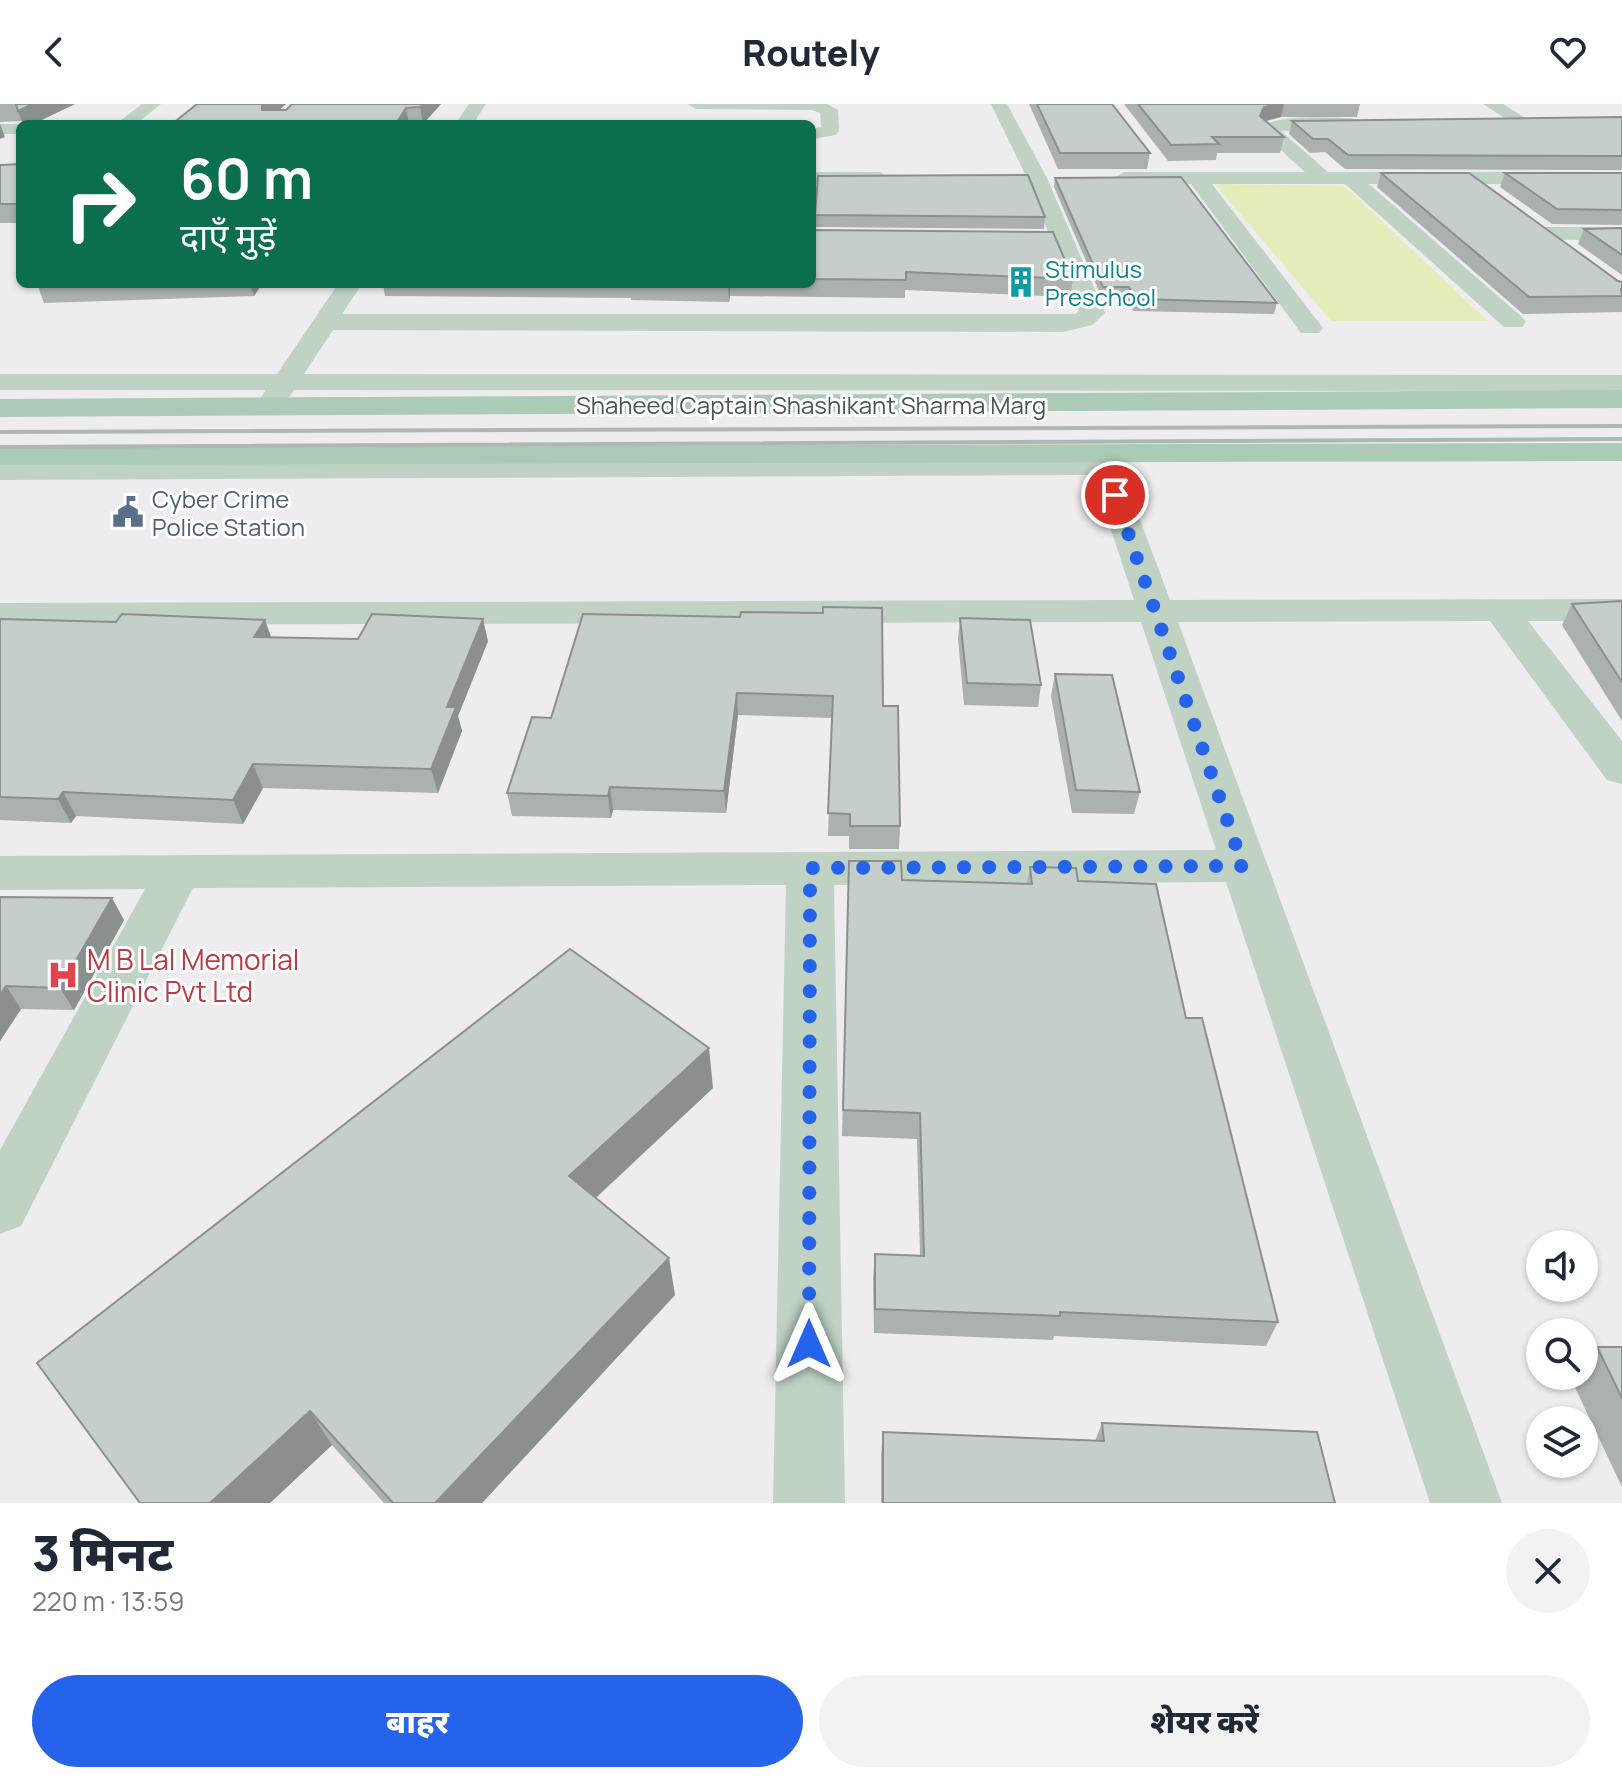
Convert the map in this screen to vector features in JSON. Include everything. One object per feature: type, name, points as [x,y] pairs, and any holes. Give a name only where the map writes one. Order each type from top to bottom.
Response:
[{"type":"main road","points":[[1582,399],[1622,406]]},
{"type":"main road","name":"Shaheed Captain Shashikant Sharma Marg","points":[[0,408],[1622,399]]},
{"type":"main road","name":"Shaheed Captain Shashikant Sharma Marg","points":[[0,456],[1622,452]]},
{"type":"street","points":[[131,120],[153,104]]},
{"type":"street","points":[[696,104],[813,105],[829,110],[830,131],[816,133]]},
{"type":"street","points":[[324,322],[1063,324],[1083,320],[1092,313],[1062,239],[1029,178],[999,104]]},
{"type":"street","points":[[1481,124],[1534,124],[1491,104]]},
{"type":"street","points":[[1323,178],[1268,129],[1281,125],[1362,123]]},
{"type":"street","points":[[1148,154],[1167,178]]},
{"type":"street","points":[[816,178],[902,178]]},
{"type":"street","points":[[1029,178],[1066,178]]},
{"type":"street","points":[[1109,178],[1622,178]]},
{"type":"street","points":[[1197,178],[1310,328]]},
{"type":"street","points":[[1350,178],[1513,322]]},
{"type":"street","points":[[1470,178],[1495,197]]},
{"type":"street","points":[[1571,252],[1540,229],[1622,234]]},
{"type":"street","points":[[1030,238],[1062,239]]},
{"type":"street","points":[[267,408],[347,288]]},
{"type":"street","points":[[0,382],[1622,383]]},
{"type":"street","points":[[0,471],[1105,466],[1466,1503]]},
{"type":"street","points":[[1500,610],[1622,770]]},
{"type":"street","points":[[0,614],[1622,610]]},
{"type":"street","points":[[0,873],[1243,866]]},
{"type":"street","points":[[809,1503],[810,868]]},
{"type":"street","points":[[2,1199],[178,872]]},
{"type":"green space","points":[[1215,184],[1344,186],[1488,321],[1331,321]]},
{"type":"building","points":[[16,104],[33,104],[18,111]]},
{"type":"building","points":[[197,104],[264,104],[262,110],[286,110],[292,104],[424,104],[406,108],[398,120],[177,120]]},
{"type":"building","points":[[1037,104],[1112,104],[1150,153],[1060,153]]},
{"type":"building","points":[[1138,104],[1277,104],[1264,107],[1260,116],[1284,137],[1212,137],[1219,144],[1171,145]]},
{"type":"building","points":[[1622,117],[1622,156],[1348,155],[1328,139],[1313,139],[1292,121]]},
{"type":"building","points":[[16,164],[16,204],[0,204],[0,165]]},
{"type":"building","points":[[1381,173],[1469,173],[1622,282],[1622,296],[1529,297]]},
{"type":"building","points":[[1505,173],[1622,173],[1622,210],[1557,209]]},
{"type":"building","points":[[1028,175],[1045,217],[816,215],[818,176]]},
{"type":"building","points":[[1181,177],[1277,303],[1135,299],[1129,287],[1103,287],[1055,178]]},
{"type":"building","points":[[1622,228],[1622,255],[1584,229]]},
{"type":"building","points":[[816,230],[1053,232],[1073,279],[906,272],[906,280],[816,279]]},
{"type":"building","points":[[1622,601],[1622,682],[1572,604]]},
{"type":"building","points":[[823,607],[882,608],[883,706],[898,706],[900,826],[850,826],[850,814],[828,813],[833,696],[737,693],[724,791],[610,787],[608,796],[507,793],[532,717],[551,718],[583,614],[740,617],[741,612],[823,613]]},
{"type":"building","points":[[122,614],[265,620],[254,637],[358,639],[372,614],[483,619],[447,707],[456,707],[431,769],[253,764],[233,800],[63,792],[58,799],[0,797],[0,619],[116,622]]},
{"type":"building","points":[[960,618],[1030,620],[1041,685],[967,683]]},
{"type":"building","points":[[1055,674],[1112,675],[1140,792],[1076,790]]},
{"type":"building","points":[[849,861],[901,861],[902,880],[1032,884],[1030,867],[1076,868],[1078,881],[1156,884],[1186,1018],[1202,1018],[1278,1322],[1060,1312],[1060,1316],[875,1309],[875,1254],[924,1256],[920,1113],[843,1110]]},
{"type":"building","points":[[0,897],[112,898],[60,988],[6,986],[0,995]]},
{"type":"building","points":[[570,949],[709,1048],[569,1176],[669,1258],[435,1503],[393,1503],[310,1411],[210,1503],[140,1503],[37,1363]]},
{"type":"building","points":[[1598,1347],[1622,1347],[1622,1398],[1598,1349]]},
{"type":"building","points":[[1102,1423],[1317,1432],[1335,1503],[883,1503],[883,1432],[1104,1441]]},
{"type":"railway","points":[[0,432],[1622,426]]},
{"type":"railway","points":[[0,447],[1622,439]]},
{"type":"place","name":"Stimulus Preschool","points":[[1021,282]]},
{"type":"place","name":"Cyber Crime Police Station","points":[[128,512]]},
{"type":"place","name":"M B Lal Memorial Clinic Pvt Ltd","points":[[63,975]]},
{"type":"route","points":[[809,1344],[810,868],[1243,866],[1115,495]]}]
